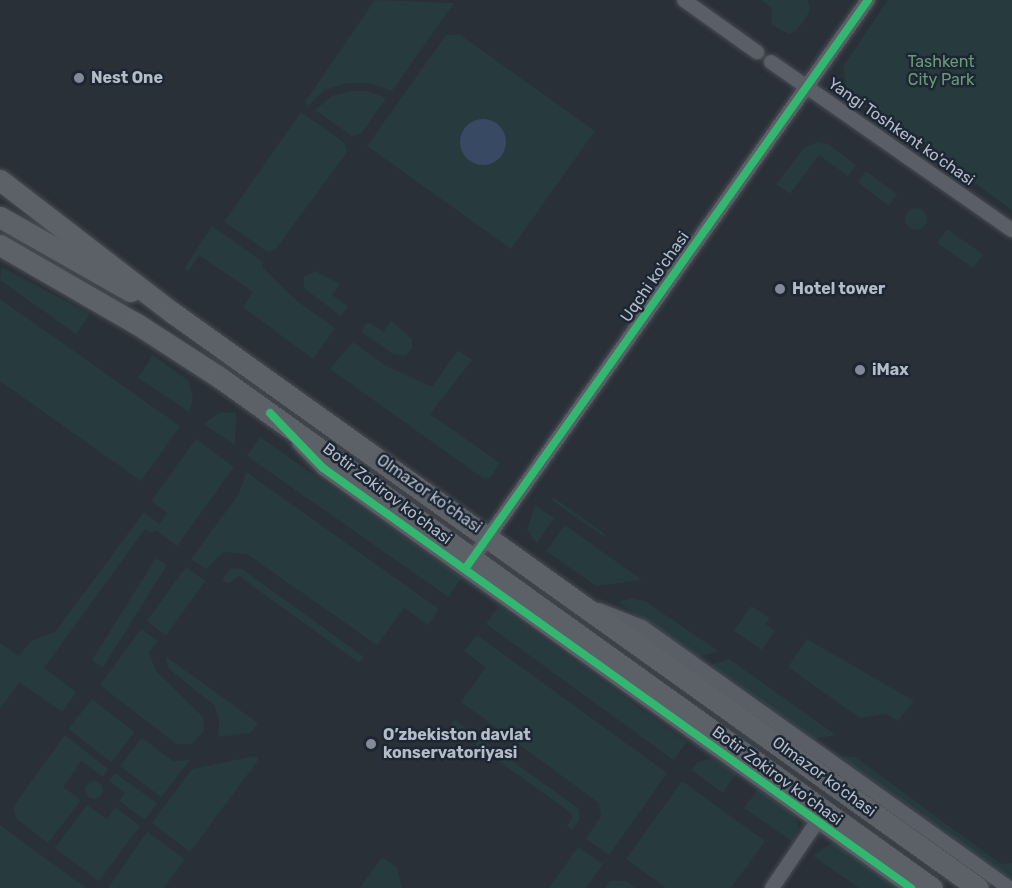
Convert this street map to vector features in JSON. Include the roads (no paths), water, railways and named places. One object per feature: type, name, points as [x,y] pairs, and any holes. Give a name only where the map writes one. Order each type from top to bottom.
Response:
[{"type":"main road","name":"Olmazor ko'chasi","points":[[0,180],[173,313],[581,602],[978,888]]},
{"type":"main road","points":[[0,217],[62,255],[173,313]]},
{"type":"main road","name":"Botir Zokirov ko'chasi","points":[[0,245],[27,263],[164,340],[270,413],[469,563],[932,888]]},
{"type":"street","points":[[684,0],[757,51]]},
{"type":"street","name":"Uqchi ko'chasi","points":[[469,563],[868,0]]},
{"type":"street","name":"Yangi Toshkent ko'chasi","points":[[771,62],[1012,230]]},
{"type":"street","points":[[469,563],[911,888]]},
{"type":"street","points":[[581,602],[642,627],[1009,888]]},
{"type":"street","points":[[772,888],[818,820]]},
{"type":"water","points":[[483,119],[499,126],[506,142],[499,158],[483,165],[467,158],[460,142],[467,126]]},
{"type":"place","name":"Nest One","points":[[79,78]]},
{"type":"place","name":"Hotel tower","points":[[780,289]]},
{"type":"place","name":"iMax","points":[[860,370]]},
{"type":"place","name":"O’zbekiston davlat konservatoriyasi","points":[[371,744]]},
{"type":"park label","name":"Tashkent City Park","points":[[941,71]]}]
